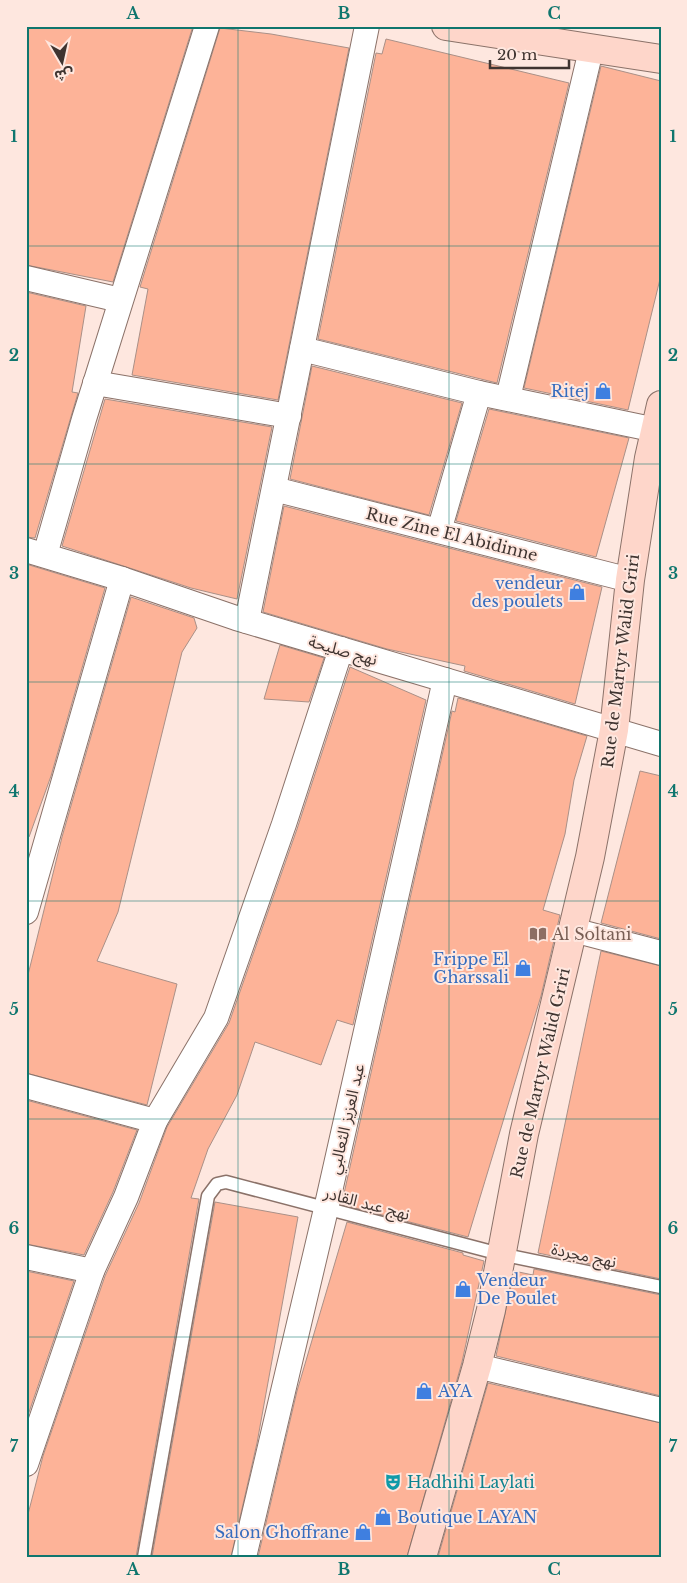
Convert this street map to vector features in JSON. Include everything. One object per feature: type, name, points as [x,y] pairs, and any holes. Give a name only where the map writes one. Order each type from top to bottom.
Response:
[{"type":"street","points":[[36,552],[95,383],[207,26]]},
{"type":"street","points":[[247,622],[367,26]]},
{"type":"street","points":[[446,26],[505,31],[591,50],[661,58]]},
{"type":"street","points":[[508,398],[591,50]]},
{"type":"street","points":[[26,278],[120,300]]},
{"type":"street","points":[[302,349],[479,393],[658,418]]},
{"type":"street","points":[[95,383],[289,416]]},
{"type":"street","points":[[438,531],[479,393]]},
{"type":"street","name":"Rue de Martyr Walid Griri","points":[[422,1557],[477,1366],[491,1310],[524,1134],[574,930],[614,730],[630,580],[655,460],[658,418]]},
{"type":"street","name":"Rue Zine El Abidinne","points":[[274,489],[630,580]]},
{"type":"street","name":"نهج صليحة","points":[[36,552],[247,622],[661,744]]},
{"type":"street","points":[[26,912],[122,579]]},
{"type":"street","points":[[26,1464],[31,1433],[92,1272],[126,1197],[156,1121],[216,1018],[284,824],[341,649]]},
{"type":"street","name":"عبد العزيز الثعالبي","points":[[244,1557],[326,1209],[445,680]]},
{"type":"street","points":[[574,930],[661,953]]},
{"type":"street","points":[[26,1086],[156,1121]]},
{"type":"street","points":[[26,1257],[92,1272]]},
{"type":"street","points":[[477,1366],[661,1410]]},
{"type":"lane","name":"نهج عبد القادر","points":[[144,1557],[208,1196],[217,1184],[226,1182],[500,1254]]},
{"type":"lane","name":"نهج مجردة","points":[[500,1254],[661,1287]]},
{"type":"building","points":[[26,26],[193,26],[113,282],[26,265]]},
{"type":"building","points":[[220,28],[271,34],[349,48],[278,400],[132,375],[148,289],[140,287]]},
{"type":"building","points":[[386,39],[569,83],[497,383],[318,339],[376,53],[382,54]]},
{"type":"building","points":[[601,66],[661,81],[661,275],[628,410],[524,388]]},
{"type":"building","points":[[26,292],[86,306],[72,392],[78,393],[35,538],[26,537]]},
{"type":"building","points":[[312,366],[462,403],[429,515],[290,479]]},
{"type":"building","points":[[105,399],[272,427],[237,599],[191,588],[62,546]]},
{"type":"building","points":[[489,409],[629,438],[596,557],[456,521]]},
{"type":"building","points":[[284,506],[602,587],[575,704],[464,671],[465,666],[387,649],[263,612]]},
{"type":"building","points":[[26,564],[105,588],[51,776],[29,837],[26,836]]},
{"type":"building","points":[[131,597],[194,618],[197,628],[182,652],[118,912],[97,961],[177,984],[147,1105],[26,1073],[26,983],[62,837]]},
{"type":"building","points":[[280,645],[324,658],[309,702],[264,699]]},
{"type":"building","points":[[350,667],[426,700],[353,1025],[337,1020],[321,1065],[255,1042],[237,1095],[208,1149],[191,1198],[199,1199],[136,1557],[26,1557],[26,1522],[43,1456],[105,1276],[139,1203],[167,1127],[229,1023],[297,829]]},
{"type":"building","points":[[458,698],[587,736],[574,780],[565,834],[543,910],[560,915],[541,996],[468,1237],[351,1207],[353,1201],[343,1198],[452,711],[455,712]]},
{"type":"building","points":[[640,771],[661,776],[661,939],[601,923]]},
{"type":"building","points":[[601,951],[661,966],[661,1279],[538,1253]]},
{"type":"building","points":[[26,1100],[137,1130],[113,1192],[84,1255],[26,1244]]},
{"type":"building","points":[[215,1202],[298,1217],[257,1443],[231,1557],[152,1557]]},
{"type":"building","points":[[347,1222],[463,1253],[463,1255],[484,1261],[462,1362],[407,1557],[258,1557],[297,1391]]},
{"type":"building","points":[[534,1269],[661,1295],[661,1396],[496,1356],[514,1271],[533,1275]]},
{"type":"building","points":[[26,1271],[74,1281],[26,1421]]},
{"type":"building","points":[[488,1383],[661,1423],[661,1557],[438,1557]]},
{"type":"place","name":"Ritej","points":[[603,391]]},
{"type":"place","name":"vendeur des poulets","points":[[577,592]]},
{"type":"place","name":"Al Soltani","points":[[538,934]]},
{"type":"place","name":"Frippe El Gharssali","points":[[523,968]]},
{"type":"place","name":"Vendeur De Poulet","points":[[463,1289]]},
{"type":"place","name":"AYA","points":[[424,1391]]},
{"type":"place","name":"Hadhihi Laylati","points":[[393,1482]]},
{"type":"place","name":"Boutique LAYAN","points":[[383,1517]]},
{"type":"place","name":"Salon Ghoffrane","points":[[363,1532]]}]
